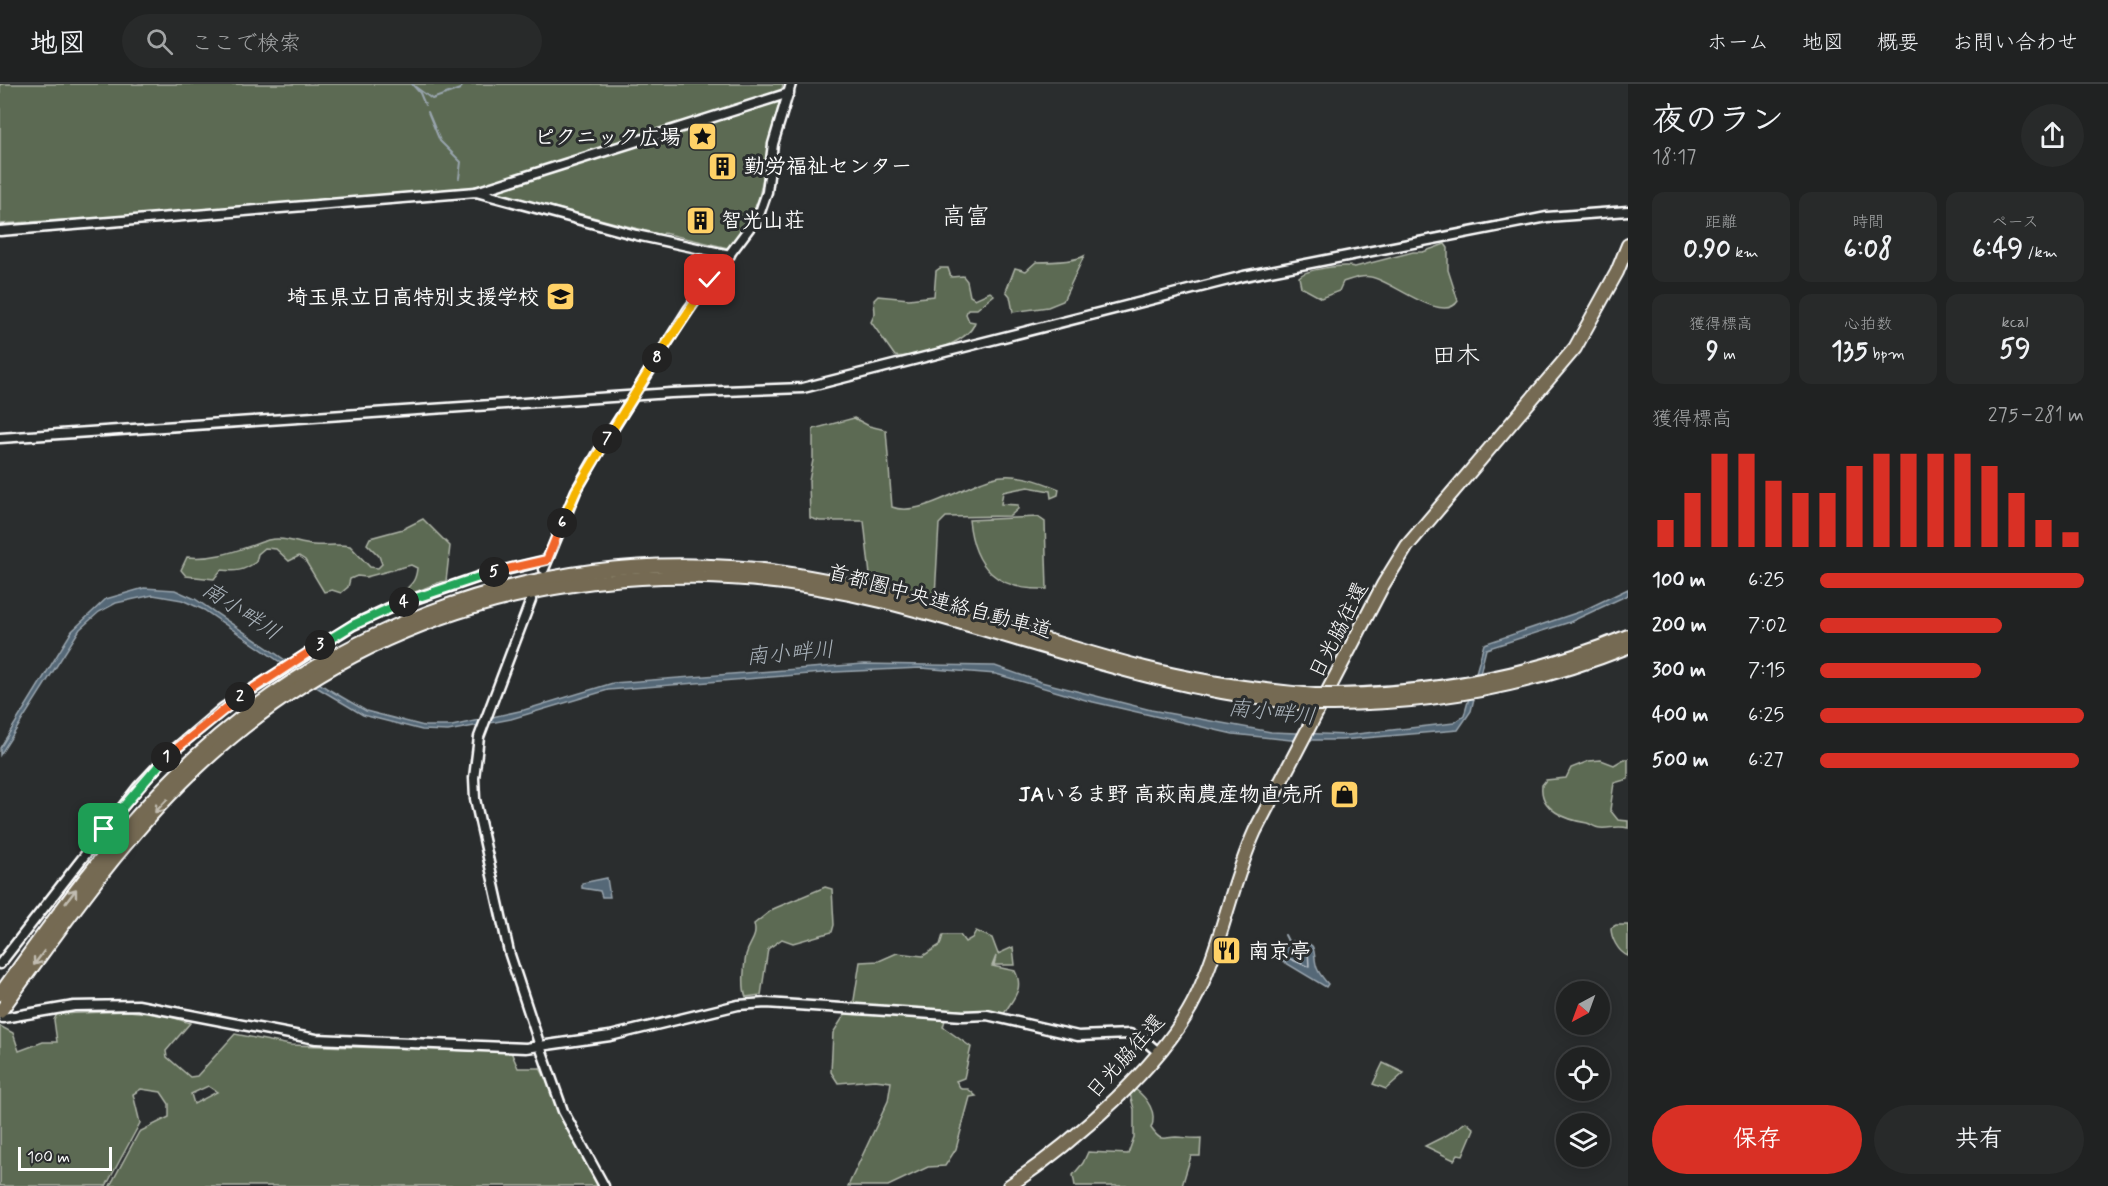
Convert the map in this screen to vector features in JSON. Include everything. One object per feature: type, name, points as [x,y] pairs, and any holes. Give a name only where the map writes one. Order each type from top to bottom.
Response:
[{"type":"highway","name":"日光脇往還","points":[[1008,1186],[1088,1126],[1178,1029],[1197,997],[1212,960],[1247,848],[1300,742],[1395,564],[1419,531],[1575,348],[1617,272],[1628,245]]},
{"type":"highway","name":"首都圏中央連絡自動車道","points":[[0,994],[70,896],[136,817],[215,738],[313,673],[418,626],[511,596],[587,582],[686,575],[767,580],[836,591],[882,602],[1150,678],[1249,698],[1409,702],[1572,668],[1628,646]]},
{"type":"highway","name":"首都圏中央連絡自動車道","points":[[1490,685],[1628,636]]},
{"type":"highway","name":"首都圏中央連絡自動車道","points":[[1,1015],[85,896],[152,815],[224,743],[296,684]]},
{"type":"street","points":[[0,231],[476,192],[790,88]]},
{"type":"street","points":[[0,964],[120,808],[152,771],[223,708],[353,625],[389,608],[484,575],[545,565],[576,491],[687,310],[751,227],[762,207],[773,144],[790,88]]},
{"type":"street","points":[[476,192],[627,232],[730,255]]},
{"type":"street","points":[[0,438],[634,396],[803,388],[1244,276],[1548,217],[1628,211]]},
{"type":"street","points":[[531,600],[480,737],[475,768],[476,799],[505,935],[540,1046],[563,1111],[604,1186]]},
{"type":"street","points":[[1,1015],[74,1006],[130,1005],[316,1039],[526,1048],[610,1036],[716,1009],[766,1003],[963,1016],[987,1015],[1078,1036],[1130,1034],[1143,1040],[1158,1052]]},
{"type":"green space","points":[[0,84],[783,84],[759,197],[751,219],[728,248],[664,233],[662,235],[495,192],[0,224]]},
{"type":"green space","points":[[1445,244],[1448,248],[1448,270],[1458,301],[1451,307],[1441,308],[1429,305],[1380,280],[1368,277],[1343,282],[1339,291],[1321,298],[1301,287],[1299,277],[1309,272],[1334,267],[1355,267],[1413,252],[1423,252]]},
{"type":"green space","points":[[1084,256],[1063,301],[1048,307],[1013,312],[1010,296],[1006,291],[1015,268],[1026,271],[1036,262],[1067,261]]},
{"type":"green space","points":[[940,268],[948,268],[951,277],[963,276],[967,281],[970,296],[975,299],[990,292],[994,295],[977,309],[968,309],[966,314],[969,321],[975,322],[971,330],[963,337],[927,353],[904,357],[895,356],[871,322],[875,313],[874,300],[878,296],[909,299],[934,296],[936,271]]},
{"type":"green space","points":[[854,418],[869,426],[886,430],[892,507],[903,509],[928,505],[1000,476],[1017,476],[1043,483],[1059,489],[1058,495],[1051,498],[1050,491],[1028,487],[1003,492],[1001,504],[1018,505],[1018,509],[1010,516],[946,517],[939,524],[935,596],[871,584],[864,521],[820,521],[810,518],[809,481],[813,460],[813,429]]},
{"type":"green space","points":[[1038,517],[1045,522],[1047,589],[1029,589],[1002,581],[991,573],[976,551],[969,520]]},
{"type":"green space","points":[[423,519],[450,546],[446,581],[412,593],[407,594],[405,590],[416,575],[417,568],[411,565],[366,577],[357,576],[350,579],[348,587],[341,593],[332,590],[324,592],[305,560],[299,556],[289,561],[276,549],[265,548],[258,554],[256,562],[239,570],[221,570],[214,579],[186,576],[181,570],[187,557],[208,557],[268,540],[280,539],[313,545],[350,546],[370,567],[378,568],[382,564],[379,556],[367,544],[370,538],[403,529]]},
{"type":"green space","points":[[1628,759],[1628,779],[1614,783],[1610,810],[1618,820],[1628,821],[1628,828],[1598,828],[1563,816],[1545,801],[1542,785],[1546,780],[1566,778],[1571,768],[1589,761],[1601,760],[1614,765]]},
{"type":"green space","points":[[825,887],[832,889],[834,925],[832,932],[793,943],[782,939],[768,949],[761,995],[746,997],[744,982],[746,955],[755,933],[754,924],[773,909]]},
{"type":"green space","points":[[1616,925],[1628,925],[1628,956],[1618,948],[1614,940],[1611,928]]},
{"type":"green space","points":[[976,931],[992,938],[998,954],[1013,947],[1015,965],[994,965],[996,956],[992,966],[1015,971],[1019,984],[1004,1014],[981,1010],[947,1013],[943,1027],[971,1047],[964,1078],[956,1081],[961,1089],[968,1089],[976,1096],[970,1097],[956,1149],[945,1166],[928,1167],[888,1186],[848,1186],[888,1101],[891,1082],[875,1080],[838,1083],[831,1072],[833,1033],[854,1000],[860,962],[879,961],[897,953],[923,956],[940,945],[943,935],[960,935],[965,942],[972,938]]},
{"type":"green space","points":[[129,1011],[165,1015],[190,1023],[166,1051],[167,1057],[190,1077],[197,1076],[235,1034],[290,1045],[511,1052],[518,1068],[540,1068],[602,1186],[110,1186],[139,1132],[169,1117],[169,1104],[161,1092],[141,1089],[133,1094],[140,1123],[106,1186],[0,1186],[0,1026],[13,1033],[19,1051],[43,1042],[57,1042],[54,1020],[57,1014]],"holes":[[[208,1086],[217,1092],[194,1104],[191,1094]]]},
{"type":"green space","points":[[1383,1063],[1404,1073],[1386,1089],[1373,1084]]},
{"type":"green space","points":[[1135,1089],[1150,1106],[1153,1117],[1151,1128],[1159,1137],[1201,1138],[1200,1156],[1191,1156],[1182,1186],[1075,1186],[1073,1175],[1083,1163],[1088,1152],[1128,1154],[1134,1137],[1134,1109],[1130,1094]]},
{"type":"green space","points":[[1466,1122],[1474,1129],[1463,1155],[1458,1154],[1454,1160],[1425,1146],[1447,1135]]},
{"type":"water","points":[[144,588],[175,590],[195,599],[328,689],[366,711],[424,726],[452,726],[524,710],[613,683],[863,664],[995,666],[1041,682],[1151,710],[1271,732],[1348,735],[1454,723],[1464,716],[1484,644],[1582,611],[1628,589],[1628,595],[1570,622],[1486,649],[1471,711],[1458,730],[1341,740],[1291,740],[1233,734],[1089,701],[996,674],[921,668],[835,672],[608,690],[511,719],[448,731],[422,730],[363,715],[318,688],[204,610],[182,600],[153,595],[116,603],[99,612],[80,629],[0,755],[0,748],[72,631],[106,599]]},
{"type":"water","points":[[607,878],[610,897],[602,897],[600,891],[582,888],[582,883]]},
{"type":"water","points":[[1293,941],[1299,945],[1310,944],[1312,946],[1318,970],[1328,984],[1326,987],[1281,960],[1284,949]]},
{"type":"waterway","points":[[412,84],[420,93],[425,105]]},
{"type":"waterway","points":[[414,86],[432,99],[460,89],[464,84]]},
{"type":"waterway","points":[[428,112],[440,141],[461,162],[459,178]]},
{"type":"waterway","points":[[1285,935],[1289,943]]},
{"type":"place","name":"ピクニック広場","points":[[702,137]]},
{"type":"place","name":"勤労福祉センター","points":[[723,166]]},
{"type":"place","name":"智光山荘","points":[[700,220]]},
{"type":"place","name":"埼玉県立日高特別支援学校","points":[[560,297]]},
{"type":"place","name":"JAいるま野 高萩南農産物直売所","points":[[1344,794]]},
{"type":"place","name":"南京亭","points":[[1227,951]]},
{"type":"district","name":"高富","points":[[966,216]]},
{"type":"district","name":"田木","points":[[1456,355]]},
{"type":"route","points":[[104,829],[152,771],[223,708],[353,625],[426,593],[484,575],[547,560],[584,476],[687,310],[710,280]]},
{"type":"water label","name":"南小畔川","points":[[242,610]]},
{"type":"water label","name":"南小畔川","points":[[790,652]]},
{"type":"water label","name":"南小畔川","points":[[1272,711]]}]
